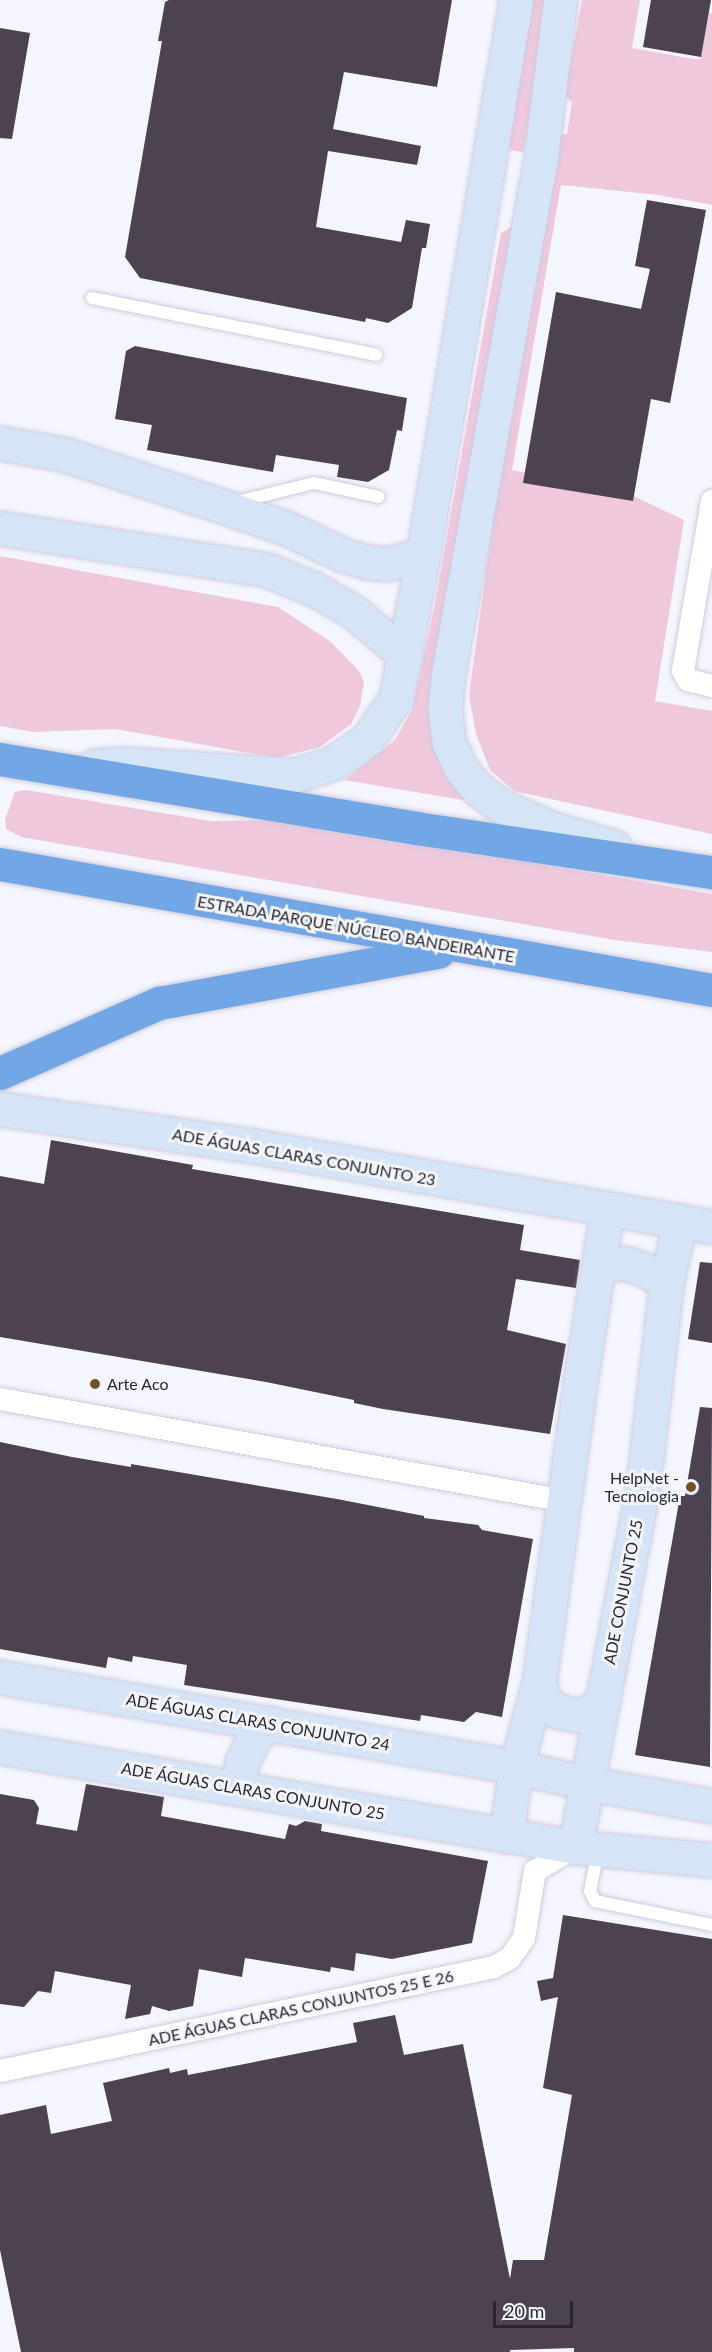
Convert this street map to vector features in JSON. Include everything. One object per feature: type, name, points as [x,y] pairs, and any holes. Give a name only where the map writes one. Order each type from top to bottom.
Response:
[{"type":"highway","points":[[0,759],[404,826],[712,872]]},
{"type":"highway","name":"ESTRADA PARQUE NÚCLEO BANDEIRANTE","points":[[0,864],[462,948],[712,990]]},
{"type":"highway","points":[[0,1073],[159,1002],[462,948]]},
{"type":"street","points":[[53,769],[123,764],[296,775],[333,763],[367,740],[396,698],[406,656],[489,148],[516,0]]},
{"type":"street","points":[[560,0],[541,157],[448,674],[445,711],[449,743],[461,769],[477,788],[501,806],[553,829],[670,864]]},
{"type":"street","points":[[489,148],[503,165],[527,166],[541,157]]},
{"type":"street","points":[[477,228],[486,210],[498,207],[518,212],[527,227]]},
{"type":"street","points":[[0,443],[63,454],[286,528],[343,555],[368,562],[386,564],[423,555]]},
{"type":"street","points":[[711,513],[683,671],[685,677],[693,683],[712,686]]},
{"type":"street","points":[[0,528],[267,570],[314,589],[354,612],[406,656]]},
{"type":"street","points":[[267,570],[286,528]]},
{"type":"street","name":"ADE ÁGUAS CLARAS CONJUNTO 23","points":[[0,1109],[248,1146],[712,1227]]},
{"type":"street","points":[[587,1849],[535,1871],[506,1836],[516,1767],[539,1683],[607,1210]]},
{"type":"street","name":"ADE CONJUNTO 25","points":[[587,1849],[586,1784],[642,1494],[666,1285],[680,1221]]},
{"type":"street","points":[[598,1266],[624,1263],[635,1266],[655,1275],[666,1285]]},
{"type":"street","points":[[0,1399],[565,1501]]},
{"type":"street","name":"ADE ÁGUAS CLARAS CONJUNTO 24","points":[[0,1677],[516,1767],[586,1784],[712,1806]]},
{"type":"street","points":[[539,1683],[545,1701],[557,1711],[576,1715],[591,1712],[603,1699]]},
{"type":"street","points":[[238,1787],[242,1762],[256,1734],[270,1723]]},
{"type":"street","name":"ADE ÁGUAS CLARAS CONJUNTO 25","points":[[0,1747],[587,1849],[712,1860]]},
{"type":"street","name":"ADE ÁGUAS CLARAS CONJUNTOS 25 E 26","points":[[0,2071],[495,1967],[510,1958],[524,1938],[535,1871]]},
{"type":"lane","points":[[92,298],[376,355]]},
{"type":"lane","points":[[222,506],[314,483],[379,497]]},
{"type":"lane","points":[[587,1849],[590,1891],[595,1901],[712,1925]]},
{"type":"shaded area","points":[[533,0],[549,0],[524,150],[521,152],[511,150],[509,145]]},
{"type":"shaded area","points":[[582,0],[640,0],[632,48],[700,60],[709,13],[712,13],[712,205],[659,195],[561,185],[512,470],[625,492],[684,520],[655,701],[712,711],[712,834],[514,791],[490,770],[476,734],[469,695],[508,412],[554,135],[567,134],[572,102],[564,96]]},
{"type":"shaded area","points":[[512,227],[445,645],[475,802],[344,780],[395,740],[412,710],[434,608],[501,233]]},
{"type":"shaded area","points":[[0,556],[278,607],[331,642],[359,671],[364,682],[360,706],[351,724],[320,747],[277,758],[116,729],[33,732],[0,726]]},
{"type":"shaded area","points":[[26,790],[211,821],[291,820],[712,894],[712,952],[615,940],[21,837],[6,829],[5,819],[15,792]]},
{"type":"building","points":[[169,0],[452,0],[437,87],[344,72],[333,129],[421,146],[417,165],[328,151],[316,227],[401,242],[406,220],[430,224],[426,248],[422,248],[412,308],[388,323],[366,318],[365,322],[140,278],[125,257],[162,41],[158,41],[165,2]]},
{"type":"building","points":[[651,0],[711,0],[701,57],[643,47]]},
{"type":"building","points":[[0,28],[30,33],[12,139],[0,138]]},
{"type":"building","points":[[647,200],[706,210],[670,403],[651,399],[633,501],[523,483],[556,292],[641,309],[650,269],[635,266]]},
{"type":"building","points":[[135,346],[407,398],[402,431],[397,430],[389,470],[368,482],[337,477],[339,465],[276,455],[273,472],[147,450],[152,425],[115,419],[126,351]]},
{"type":"building","points":[[51,1140],[193,1165],[192,1169],[524,1225],[520,1250],[580,1260],[576,1288],[516,1279],[507,1330],[566,1344],[550,1434],[383,1409],[354,1403],[354,1400],[266,1382],[0,1337],[0,1176],[44,1184]]},
{"type":"building","points":[[700,1262],[712,1263],[712,1343],[688,1339]]},
{"type":"building","points":[[700,1407],[712,1408],[710,1767],[635,1755],[680,1496],[685,1496]]},
{"type":"building","points":[[0,1442],[131,1467],[131,1464],[337,1499],[424,1516],[424,1518],[478,1525],[482,1530],[533,1539],[502,1717],[476,1712],[464,1722],[421,1715],[420,1721],[184,1685],[187,1665],[133,1656],[132,1662],[108,1657],[106,1668],[0,1649]]},
{"type":"building","points":[[86,1784],[164,1797],[161,1816],[285,1839],[289,1824],[296,1826],[305,1821],[322,1824],[321,1831],[488,1861],[472,1943],[392,1959],[356,1953],[354,1971],[331,1967],[330,1972],[245,1958],[242,1977],[199,1969],[193,2006],[169,2011],[152,2006],[150,2014],[125,2019],[131,1985],[55,1971],[51,1993],[38,1991],[24,2007],[0,2004],[0,1794],[34,1800],[39,1808],[36,1824],[77,1831]]},
{"type":"building","points":[[563,1915],[712,1939],[712,2352],[574,2352],[574,2348],[510,2350],[510,2352],[21,2352],[0,2250],[0,2115],[46,2105],[51,2134],[112,2121],[103,2083],[169,2068],[170,2073],[187,2069],[188,2075],[357,2042],[353,2023],[395,2015],[404,2055],[463,2044],[510,2279],[513,2260],[544,2260],[572,2095],[543,2088],[558,1997],[541,2001],[537,1981],[553,1978]]},
{"type":"place","name":"Arte Aco","points":[[95,1384]]},
{"type":"place","name":"HelpNet - Tecnologia","points":[[691,1487]]}]
